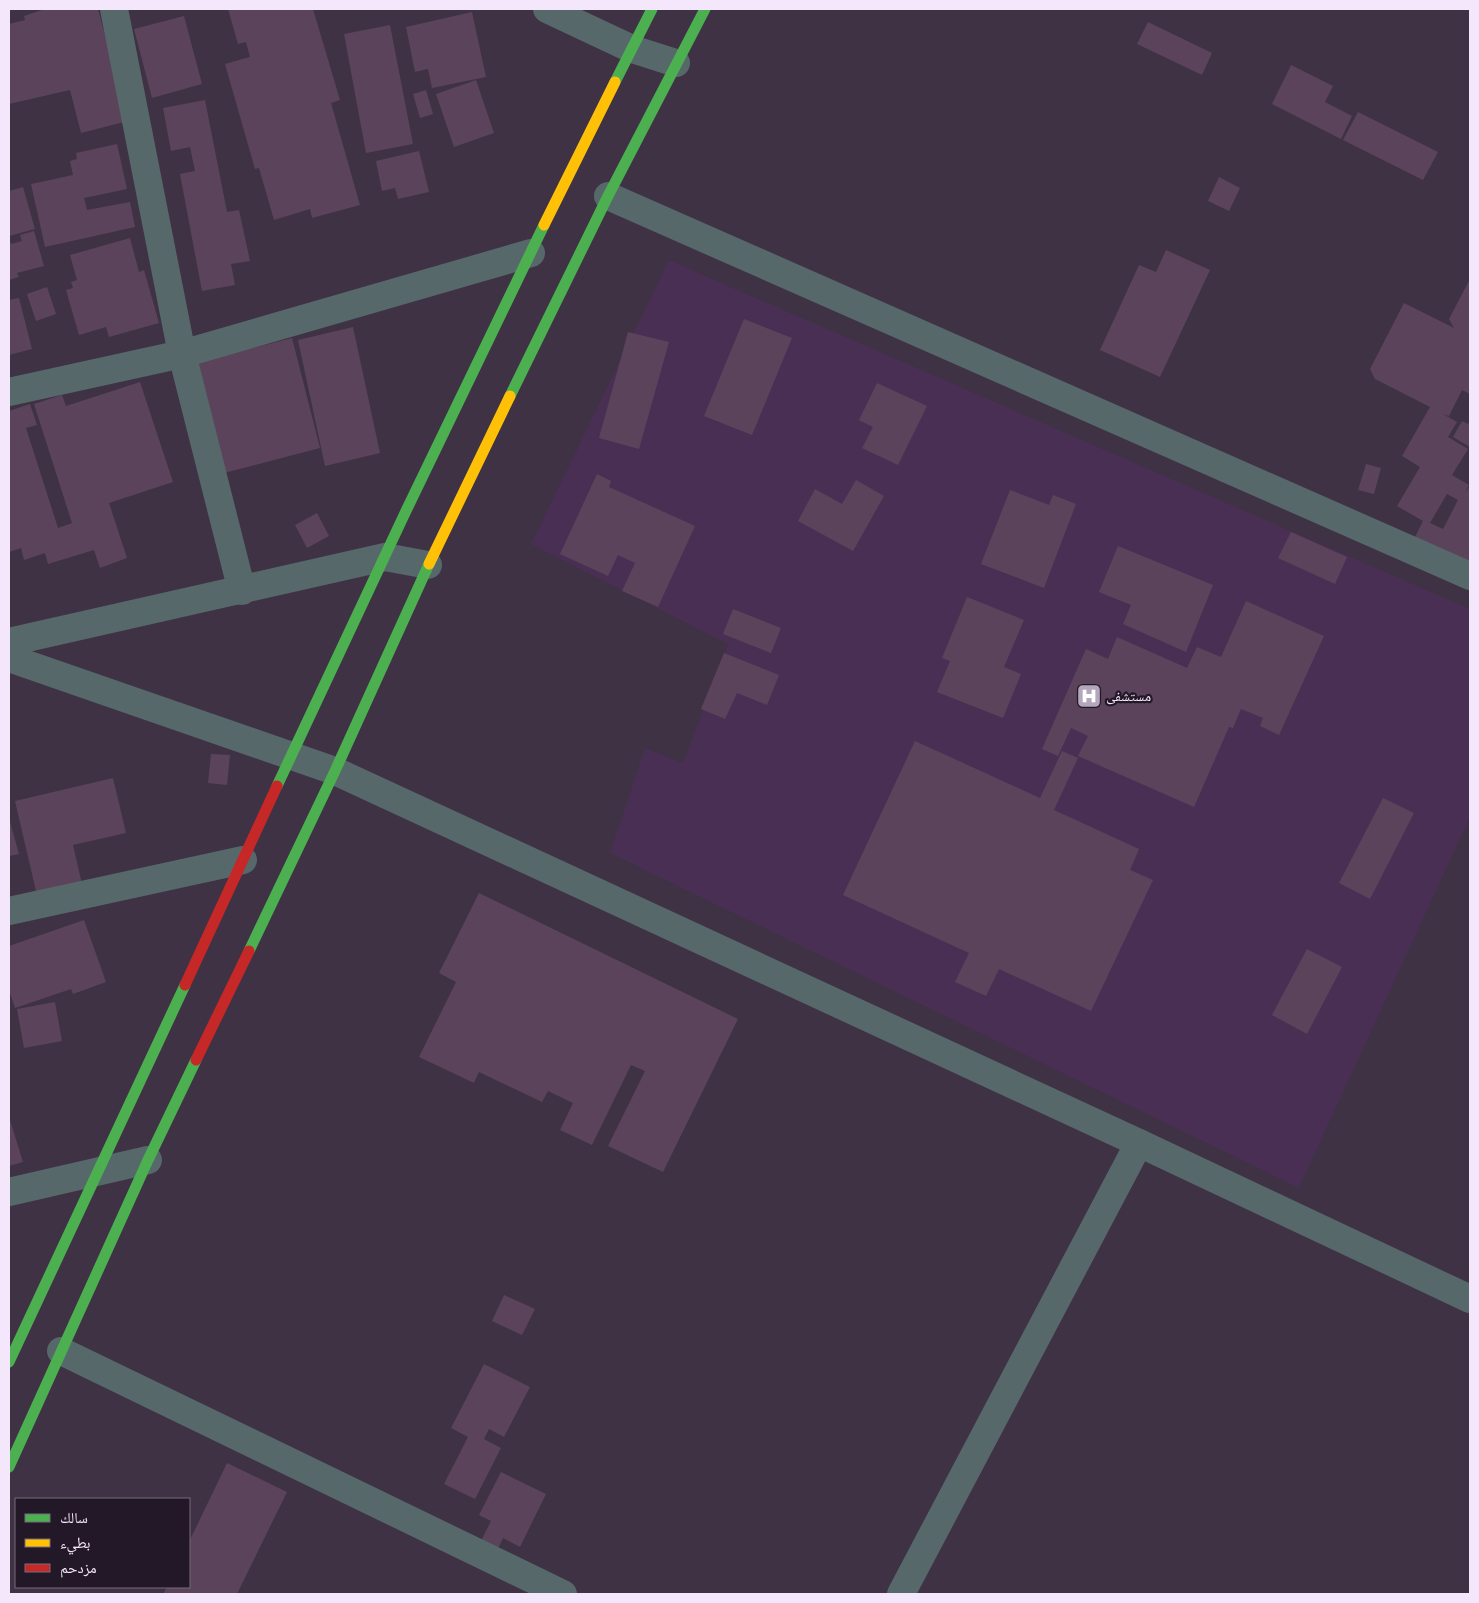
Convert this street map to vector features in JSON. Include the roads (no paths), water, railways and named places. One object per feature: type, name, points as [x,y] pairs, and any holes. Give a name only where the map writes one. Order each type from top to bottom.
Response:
[{"type":"main road","points":[[9,1362],[408,505],[530,253],[652,9]]},
{"type":"main road","points":[[9,1467],[148,1160],[335,771],[428,565],[608,196],[705,9]]},
{"type":"street","points":[[114,9],[182,354],[242,591]]},
{"type":"street","points":[[548,9],[632,50],[676,64]]},
{"type":"street","points":[[608,196],[1470,576]]},
{"type":"street","points":[[9,392],[182,354],[530,253]]},
{"type":"street","points":[[9,642],[242,591],[385,557],[428,565]]},
{"type":"street","points":[[9,658],[335,771],[1139,1143],[1470,1299]]},
{"type":"street","points":[[9,911],[243,860]]},
{"type":"street","points":[[901,1594],[1139,1143]]},
{"type":"street","points":[[9,1192],[148,1160]]},
{"type":"street","points":[[61,1351],[563,1594]]},
{"type":"place","name":"مستشفى","points":[[1089,696]]}]
